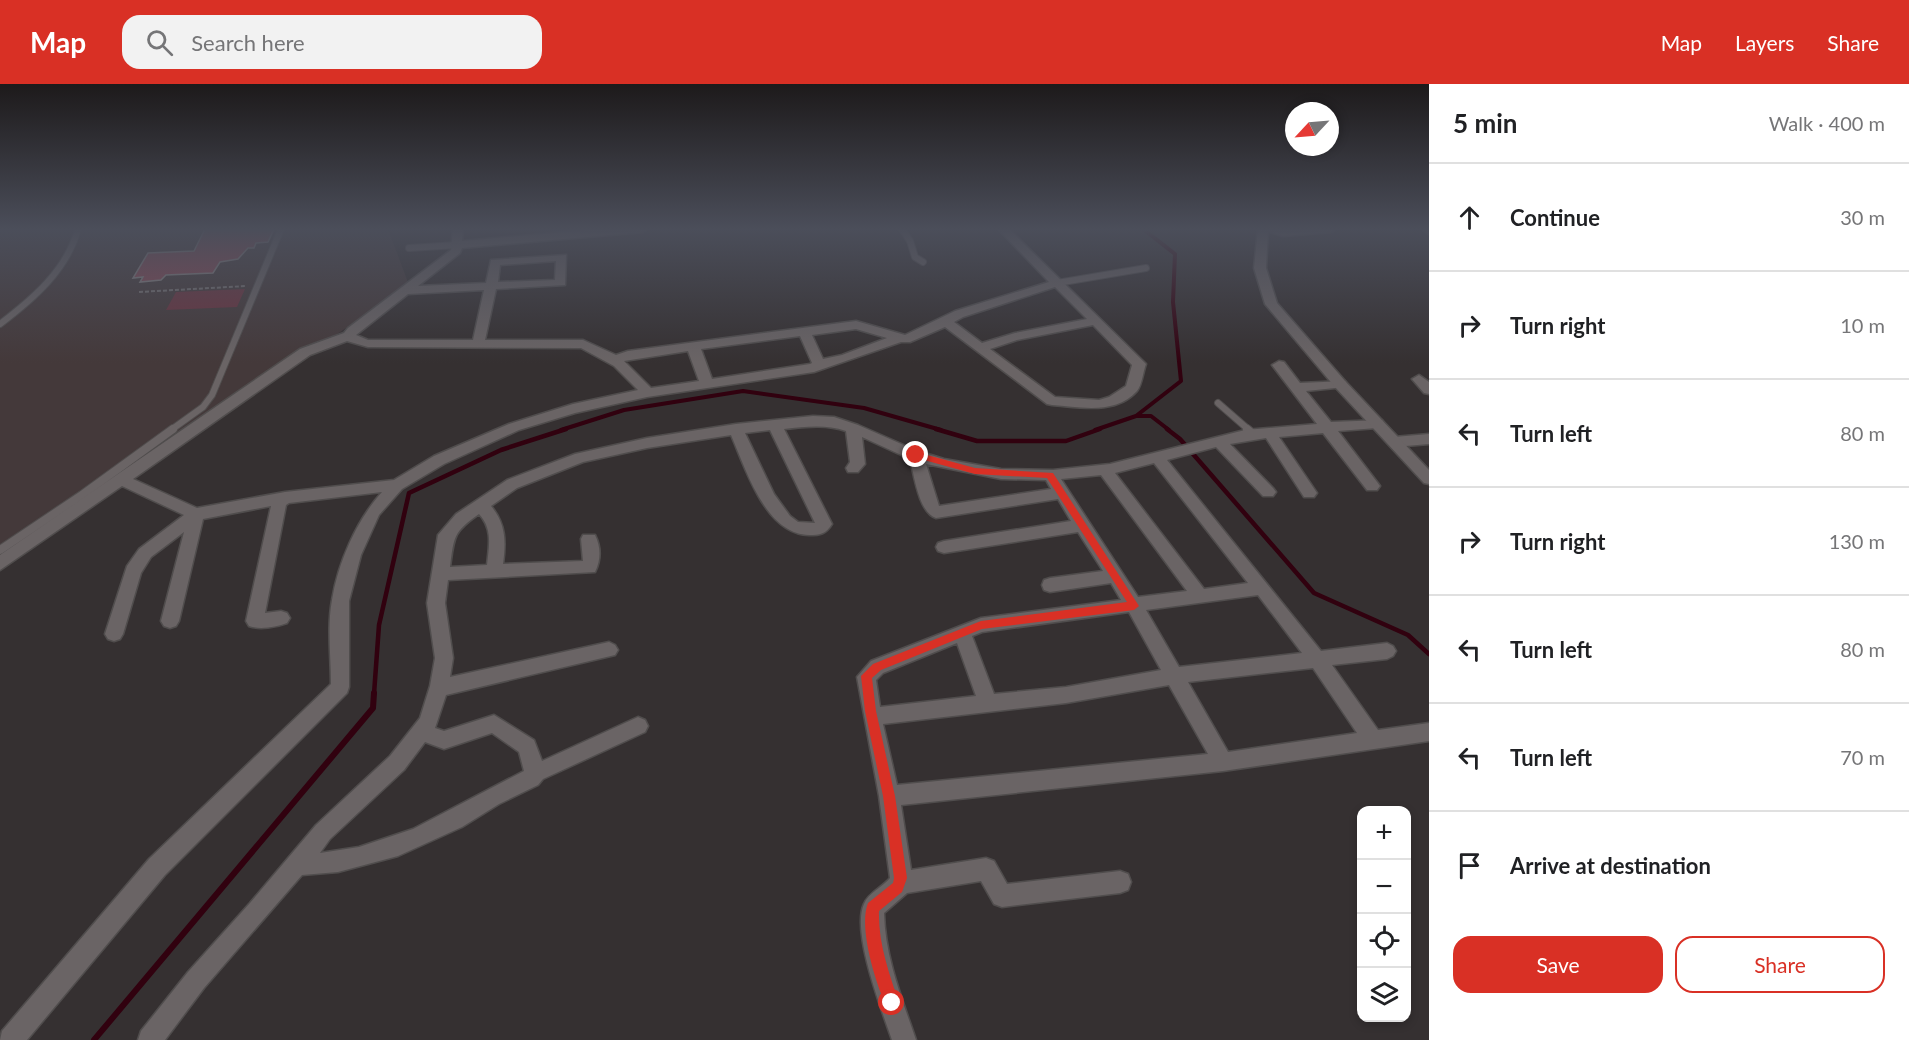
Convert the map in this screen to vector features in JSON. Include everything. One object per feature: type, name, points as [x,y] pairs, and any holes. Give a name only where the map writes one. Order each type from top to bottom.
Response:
[{"type":"street","points":[[0,564],[305,352],[349,336],[429,274]]},
{"type":"street","points":[[478,344],[493,274]]},
{"type":"street","points":[[408,290],[561,283],[561,274]]},
{"type":"street","points":[[946,322],[1052,401],[1099,404],[1113,401],[1132,388],[1139,364],[1048,274]]},
{"type":"street","points":[[1262,274],[1271,304],[1377,423],[1429,470]]},
{"type":"street","points":[[1268,274],[1278,305],[1398,441]]},
{"type":"street","points":[[11,1040],[158,867],[340,687],[340,601],[353,555],[373,512],[398,485],[439,460],[514,427],[573,409],[646,393],[808,370],[819,364],[846,358],[900,338],[912,338],[959,314],[1057,283]]},
{"type":"street","points":[[979,348],[1015,337],[1096,321]]},
{"type":"street","points":[[614,360],[628,355],[860,324],[870,330],[879,329],[900,338]]},
{"type":"street","points":[[805,332],[819,364]]},
{"type":"street","points":[[349,336],[358,343],[583,344],[600,350],[639,379],[646,393]]},
{"type":"street","points":[[693,346],[707,384]]},
{"type":"street","points":[[1279,364],[1372,486]]},
{"type":"street","points":[[1419,379],[1429,390]]},
{"type":"street","points":[[1296,388],[1340,384]]},
{"type":"street","points":[[150,1040],[196,980],[323,832],[397,763],[428,722],[439,688],[444,658],[436,603],[446,535],[462,518],[513,484],[580,458],[647,443],[736,429],[813,421],[834,422],[854,428],[916,455],[975,471],[1050,475],[1104,470],[1253,434],[1377,423]]},
{"type":"street","points":[[736,429],[760,482],[780,516],[790,525],[819,529],[824,524],[774,424]]},
{"type":"street","points":[[853,468],[858,464],[854,428]]},
{"type":"street","points":[[1269,432],[1310,493]]},
{"type":"street","points":[[1398,441],[1429,439]]},
{"type":"street","points":[[1220,442],[1268,492]]},
{"type":"street","points":[[916,455],[932,509],[936,512],[1061,493]]},
{"type":"street","points":[[1158,458],[1317,659],[1373,740]]},
{"type":"street","points":[[1104,470],[1200,596]]},
{"type":"street","points":[[1050,475],[1134,606],[1223,762]]},
{"type":"street","points":[[122,480],[196,514]]},
{"type":"street","points":[[114,634],[133,571],[145,553],[196,514],[285,498],[398,485]]},
{"type":"street","points":[[280,618],[255,621],[264,587],[274,517],[279,503],[285,498]]},
{"type":"street","points":[[480,506],[490,515],[497,527],[499,539],[494,571]]},
{"type":"street","points":[[170,621],[196,514]]},
{"type":"street","points":[[944,548],[1082,525]]},
{"type":"street","points":[[440,574],[589,567],[592,558],[589,539]]},
{"type":"street","points":[[1050,585],[1115,576]]},
{"type":"street","points":[[904,1040],[879,966],[872,924],[873,908],[898,887],[901,878],[889,796],[872,717],[866,676],[877,667],[981,625],[1262,588]]},
{"type":"street","points":[[962,633],[988,703]]},
{"type":"street","points":[[439,688],[609,650]]},
{"type":"street","points":[[872,717],[1066,695],[1174,676],[1387,651]]},
{"type":"street","points":[[421,731],[444,740],[494,724],[523,741],[536,771]]},
{"type":"street","points":[[297,864],[323,865],[366,857],[383,851],[456,820],[486,800],[531,778],[536,771],[554,766],[638,726]]},
{"type":"street","points":[[889,796],[1223,762],[1429,732]]},
{"type":"street","points":[[899,883],[986,869],[1002,896],[1120,882]]},
{"type":"lane","points":[[0,324],[47,283],[54,274]]},
{"type":"lane","points":[[0,550],[82,495],[203,407],[212,395],[262,274]]},
{"type":"lane","points":[[1057,283],[1113,274]]},
{"type":"lane","points":[[1218,403],[1253,434]]},
{"type":"path","points":[[139,292],[257,285]]},
{"type":"shaded area","points":[[0,274],[405,274],[409,285],[0,564]]},
{"type":"shaded area","points":[[245,289],[237,307],[166,310],[176,292]]},
{"type":"building","points":[[136,274],[199,274],[166,275],[161,280],[140,282],[143,277],[133,278]]},
{"type":"waterway","points":[[1136,416],[1181,381],[1173,302],[1174,274]]},
{"type":"waterway","points":[[561,430],[624,410],[743,391],[864,408],[941,430]]},
{"type":"waterway","points":[[1095,430],[1136,416]]},
{"type":"waterway","points":[[1136,416],[1151,416],[1169,430]]},
{"type":"waterway","points":[[374,694],[379,625],[409,493],[501,450],[566,429]]},
{"type":"waterway","points":[[936,429],[977,441],[1066,441],[1100,429]]},
{"type":"waterway","points":[[1167,429],[1180,439],[1314,593],[1408,635],[1429,654]]},
{"type":"waterway","points":[[94,1040],[373,708],[374,693]]},
{"type":"route","points":[[892,1003],[879,966],[872,924],[873,908],[898,887],[901,878],[892,829],[889,796],[866,676],[877,667],[981,625],[1134,606],[1050,475],[975,471],[916,455]]}]
